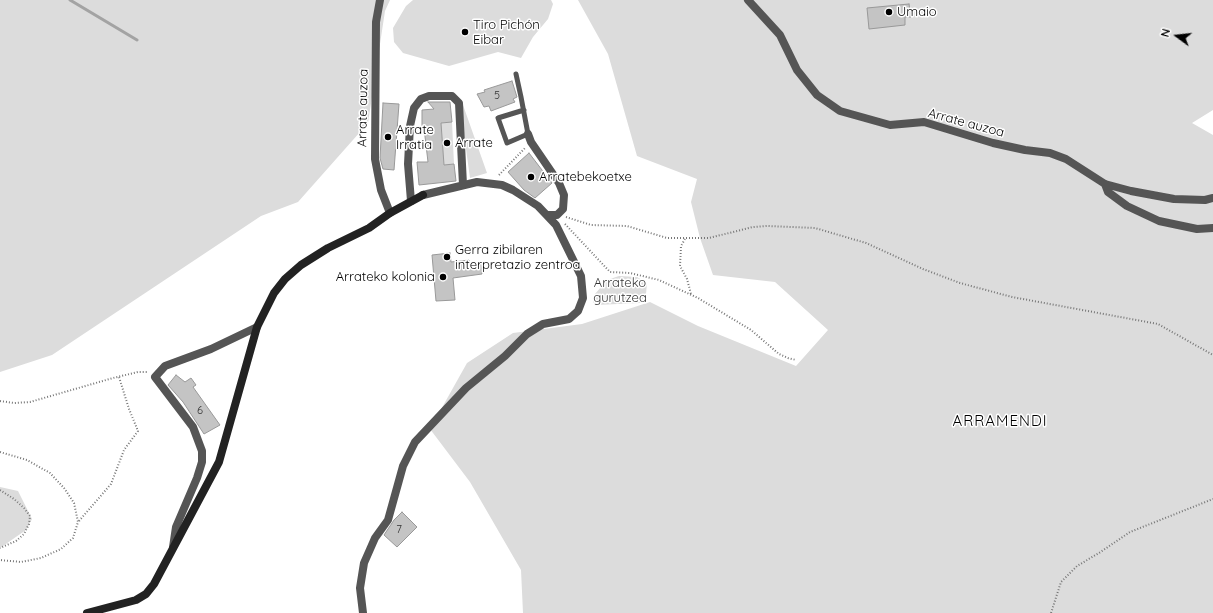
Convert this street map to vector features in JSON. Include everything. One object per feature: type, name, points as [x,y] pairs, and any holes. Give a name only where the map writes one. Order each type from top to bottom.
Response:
[{"type":"street","name":"Arrate auzoa","points":[[380,0],[376,22],[375,159],[381,190],[390,213]]},
{"type":"street","name":"Arrate auzoa","points":[[748,0],[780,35],[797,70],[818,95],[840,111],[890,125],[924,122],[993,143],[1025,150],[1050,153],[1066,159],[1105,184],[1174,200],[1205,200],[1213,198]]},
{"type":"street","points":[[411,201],[408,164],[410,126],[414,108],[421,99],[429,96],[452,96],[459,103],[463,185]]},
{"type":"street","points":[[528,134],[531,142],[559,183],[564,195],[563,209],[557,215],[548,215]]},
{"type":"street","points":[[87,613],[136,600],[146,594],[154,584],[172,547],[219,462],[257,327],[274,294],[286,279],[301,265],[328,248],[368,228],[390,213],[423,195],[477,182],[502,185],[513,190],[538,206],[556,225],[581,276],[583,298],[578,311],[569,319],[543,324],[527,334],[505,356],[466,388],[415,442],[403,466],[388,520],[375,538],[364,563],[360,588],[363,613]]},
{"type":"street","name":"Arrate auzoa","points":[[1105,184],[1108,192],[1127,206],[1159,221],[1197,229],[1213,228]]},
{"type":"street","points":[[172,547],[176,527],[197,478],[202,462],[202,450],[193,427],[155,377],[165,366],[211,349],[257,327]]},
{"type":"lane","points":[[516,74],[524,110],[528,134],[507,142],[498,118],[524,110]]},
{"type":"path","points":[[491,184],[531,142]]},
{"type":"path","points":[[548,215],[566,224],[610,272],[630,273],[659,280],[692,295],[752,330],[779,354],[796,360]]},
{"type":"path","points":[[557,215],[591,225],[627,226],[667,238],[685,239],[709,238],[767,226],[814,228],[866,243],[922,270],[1012,298],[1158,324],[1213,356]]},
{"type":"path","points":[[685,239],[681,246],[680,266],[687,279],[692,295]]},
{"type":"path","points":[[0,401],[14,403],[30,402],[119,377],[146,372],[155,377]]},
{"type":"path","points":[[0,560],[21,562],[41,558],[62,549],[73,538],[78,522],[110,484],[124,450],[138,431],[119,377]]},
{"type":"path","points":[[0,452],[27,460],[50,473],[64,488],[74,503],[78,522]]},
{"type":"path","points":[[0,490],[14,499],[30,516],[29,524],[24,534],[16,541],[0,548]]},
{"type":"path","points":[[1051,613],[1061,582],[1076,566],[1099,553],[1130,532],[1213,499]]},
{"type":"green space","points":[[0,0],[390,0],[385,11],[368,123],[298,202],[261,216],[52,355],[0,372]]},
{"type":"green space","name":"Tiro Pichón Eibar","points":[[413,0],[551,0],[553,4],[548,19],[533,37],[521,58],[498,52],[449,66],[403,53],[394,42],[393,28],[406,6]]},
{"type":"green space","points":[[578,0],[1213,0],[1213,110],[1192,123],[1213,135],[1213,613],[523,613],[521,570],[470,482],[430,429],[467,363],[513,333],[582,324],[650,302],[698,326],[796,366],[828,330],[775,282],[713,275],[700,238],[691,202],[697,179],[637,156],[608,54]]},
{"type":"green space","name":"Arrate","points":[[460,105],[463,105],[487,173],[470,178]]},
{"type":"green space","name":"Arrate","points":[[452,122],[454,164],[444,165],[441,123]]},
{"type":"green space","name":"Arrateko gurutzea","points":[[619,276],[637,277],[647,283],[646,294],[640,303],[596,305],[593,302],[595,294],[607,280]]},
{"type":"green space","points":[[0,487],[18,491],[32,519],[26,530],[0,548]]},
{"type":"building","name":"Umaio","points":[[909,4],[911,17],[905,17],[905,25],[869,29],[867,8]]},
{"type":"building","points":[[512,81],[517,97],[513,99],[515,102],[491,111],[489,106],[484,107],[477,94],[485,92],[484,90]]},
{"type":"building","points":[[428,102],[450,102],[452,122],[441,123],[444,165],[454,164],[456,181],[419,185],[417,162],[428,162],[424,128],[422,128],[422,110],[434,109]]},
{"type":"building","name":"Arrate Irratia","points":[[383,103],[399,104],[394,170],[383,169],[380,158]]},
{"type":"building","name":"Arratebekoetxe","points":[[529,153],[552,183],[535,198],[524,190],[508,172]]},
{"type":"building","name":"Arrateko kolonia","points":[[450,253],[451,262],[469,260],[470,265],[481,264],[482,274],[453,278],[455,300],[436,301],[432,255]]},
{"type":"building","points":[[176,375],[185,382],[191,378],[196,385],[193,387],[220,425],[204,434],[183,402],[168,385]]},
{"type":"building","points":[[402,512],[417,527],[397,547],[384,535],[394,520]]},
{"type":"waterway","points":[[70,0],[137,40]]},
{"type":"place","name":"Umaio","points":[[889,12]]},
{"type":"place","name":"Tiro Pichón Eibar","points":[[465,32]]},
{"type":"place","name":"Arrate Irratia","points":[[388,137]]},
{"type":"place","name":"Arrate","points":[[447,143]]},
{"type":"place","name":"Arratebekoetxe","points":[[531,177]]},
{"type":"place","name":"Gerra zibilaren interpretazio zentroa","points":[[447,257]]},
{"type":"place","name":"Arrateko kolonia","points":[[443,277]]},
{"type":"district","name":"ARRAMENDI","points":[[1000,421]]}]
